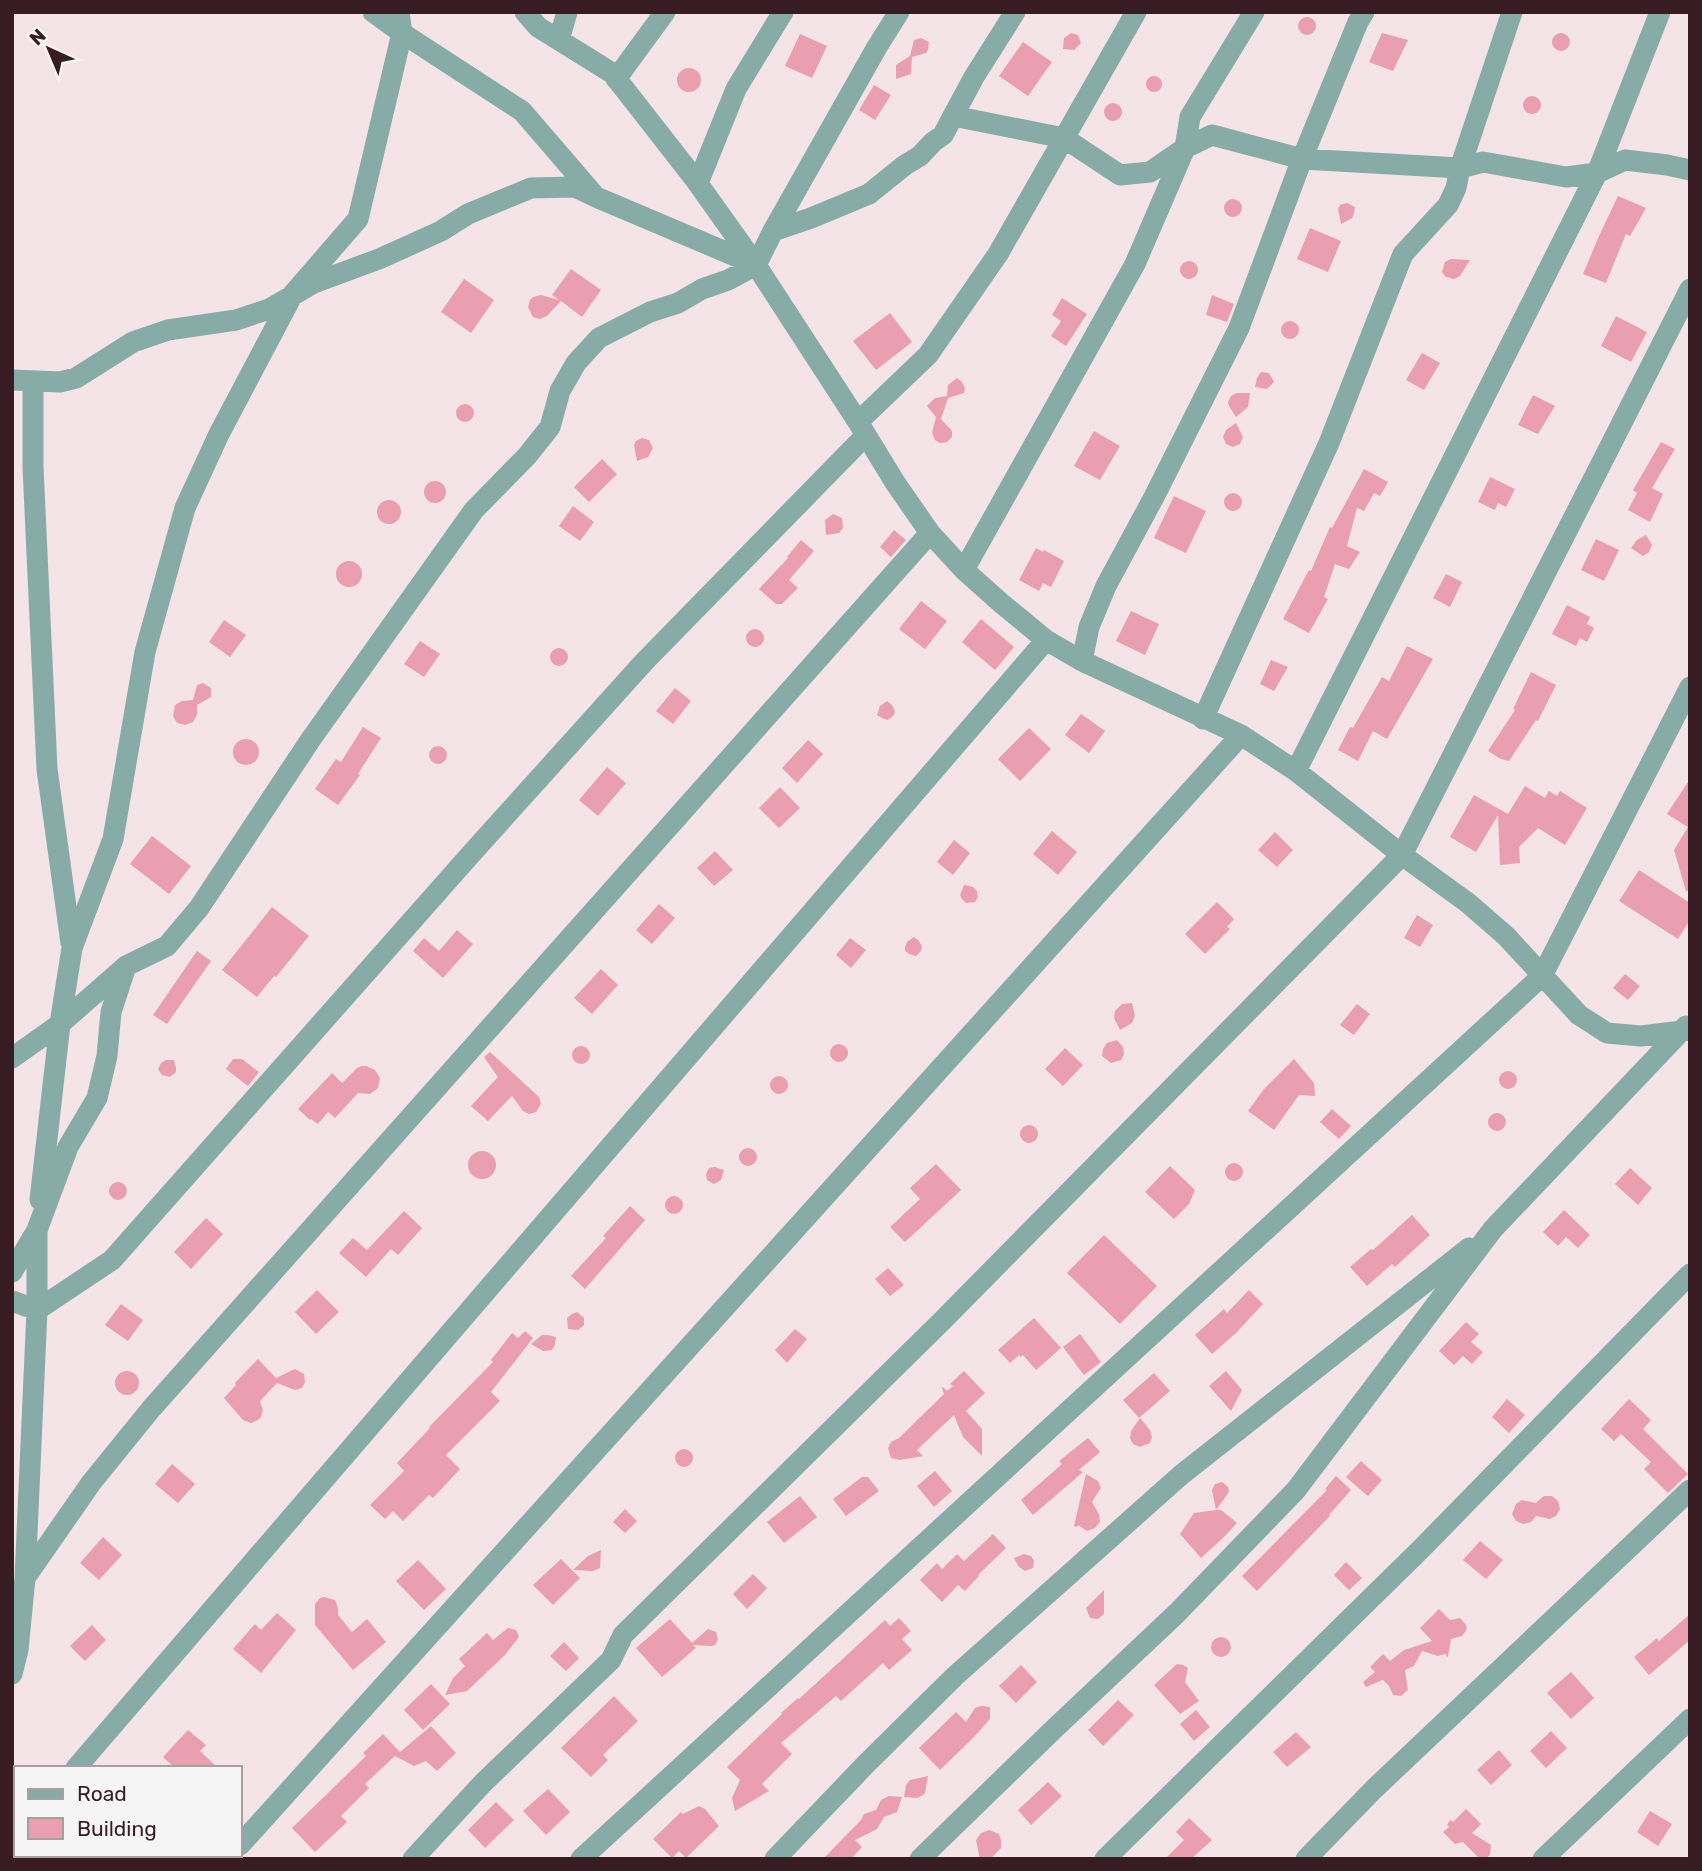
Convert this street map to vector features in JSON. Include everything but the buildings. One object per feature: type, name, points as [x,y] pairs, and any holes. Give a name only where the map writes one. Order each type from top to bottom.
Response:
[{"type":"street","points":[[373,12],[401,23],[522,111],[596,197]]},
{"type":"street","points":[[526,12],[538,27],[612,74],[698,183],[756,265],[896,484],[930,533],[964,570],[1046,640],[1082,662],[1241,735],[1296,771],[1402,855],[1468,903],[1506,936],[1579,1015],[1607,1033],[1641,1036],[1687,1028]]},
{"type":"street","points":[[559,40],[567,12]]},
{"type":"street","points":[[616,79],[665,12]]},
{"type":"street","points":[[698,183],[736,89],[783,12]]},
{"type":"street","points":[[12,1058],[60,1024],[126,966],[167,946],[199,908],[311,739],[474,510],[527,456],[550,426],[560,391],[576,363],[599,338],[756,265],[877,47],[900,12]]},
{"type":"street","points":[[773,231],[869,194],[920,156],[943,135],[974,77],[1015,12]]},
{"type":"street","points":[[37,1310],[112,1259],[644,662],[928,355],[998,254],[1136,12]]},
{"type":"street","points":[[964,570],[1135,264],[1185,148],[1190,117],[1254,12]]},
{"type":"street","points":[[1082,662],[1089,627],[1106,586],[1154,497],[1238,328],[1302,159],[1364,12]]},
{"type":"street","points":[[1203,719],[1329,443],[1403,254],[1448,205],[1456,188],[1460,168],[1512,12]]},
{"type":"street","points":[[1296,771],[1597,173],[1660,12]]},
{"type":"street","points":[[12,1674],[18,1650],[25,1578],[37,1310],[37,1230],[60,1024],[72,948],[113,839],[145,652],[185,508],[219,434],[293,294],[358,219],[401,23]]},
{"type":"street","points":[[953,116],[1063,138],[1120,175],[1150,172],[1185,148],[1212,135],[1302,159],[1460,168],[1483,162],[1566,177],[1597,173],[1625,160],[1690,170]]},
{"type":"street","points":[[72,948],[47,769],[33,467],[23,380],[60,382],[76,377],[133,342],[168,330],[236,320],[269,309],[314,282],[379,259],[441,231],[468,214],[531,188],[575,187],[756,265]]},
{"type":"street","points":[[413,1859],[482,1783],[611,1660],[623,1635],[952,1311],[1402,855],[1690,289]]},
{"type":"street","points":[[25,1578],[91,1483],[151,1409],[930,533]]},
{"type":"street","points":[[78,1766],[1046,640]]},
{"type":"street","points":[[581,1859],[1542,976],[1690,687]]},
{"type":"street","points":[[242,1843],[1241,735]]},
{"type":"street","points":[[12,1272],[37,1230],[68,1147],[96,1098],[107,1056],[111,1012],[126,966]]},
{"type":"street","points":[[920,1859],[1177,1613],[1296,1490],[1493,1229],[1687,1028]]},
{"type":"street","points":[[775,1859],[866,1764],[956,1676],[1181,1475],[1493,1229]]},
{"type":"street","points":[[1105,1859],[1422,1549],[1690,1274]]},
{"type":"street","points":[[12,1301],[37,1310]]},
{"type":"street","points":[[1306,1859],[1374,1789],[1690,1490]]},
{"type":"street","points":[[1543,1859],[1690,1719]]}]
